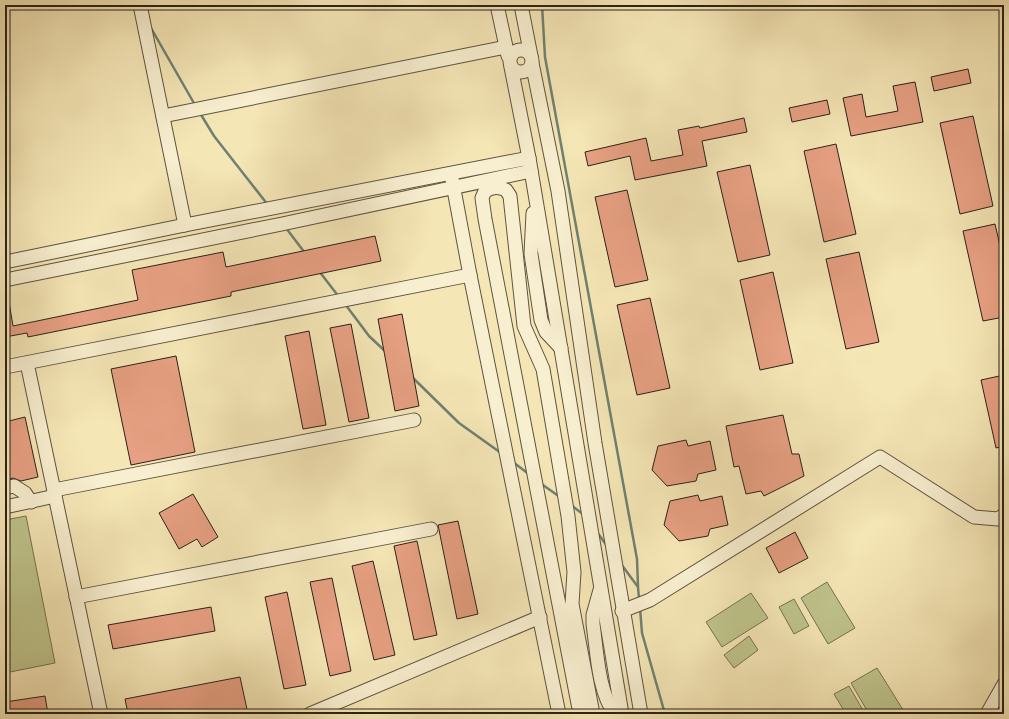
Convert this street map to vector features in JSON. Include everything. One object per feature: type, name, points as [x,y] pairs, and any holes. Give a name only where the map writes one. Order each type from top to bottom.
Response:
[{"type":"street","points":[[140,5],[185,225]]},
{"type":"street","points":[[498,5],[530,165],[622,714]]},
{"type":"street","points":[[521,5],[558,191],[595,443],[622,610],[641,714]]},
{"type":"street","points":[[163,116],[509,58],[512,54],[519,50],[526,51],[531,60],[531,67],[525,72],[517,72],[509,58]]},
{"type":"street","points":[[5,262],[451,173],[530,165]]},
{"type":"street","points":[[5,280],[454,188],[530,165]]},
{"type":"street","points":[[451,173],[558,714]]},
{"type":"street","points":[[575,651],[572,604],[574,572],[568,516],[543,369],[526,334],[517,273],[510,196],[506,190],[499,187],[492,188],[485,191],[482,198],[495,276],[575,651],[579,674],[580,714]]},
{"type":"street","points":[[535,194],[531,240],[541,320],[546,332],[561,348]]},
{"type":"street","points":[[495,276],[534,271]]},
{"type":"street","points":[[5,367],[470,274]]},
{"type":"street","points":[[500,301],[537,293]]},
{"type":"street","points":[[27,363],[101,714]]},
{"type":"street","points":[[5,507],[31,502],[54,493],[414,420]]},
{"type":"street","points":[[622,610],[650,600],[880,457],[974,517],[998,519],[1004,515]]},
{"type":"street","points":[[5,488],[14,486],[25,493],[31,502]]},
{"type":"street","points":[[76,597],[431,529]]},
{"type":"street","points":[[601,586],[593,614],[600,669],[606,699],[615,714]]},
{"type":"street","points":[[310,714],[540,617]]},
{"type":"street","points":[[575,651],[597,646]]},
{"type":"street","points":[[579,674],[600,669]]},
{"type":"street","points":[[579,674],[593,714]]},
{"type":"street","points":[[987,714],[1004,684]]},
{"type":"green space","points":[[26,516],[55,663],[5,673],[5,520]]},
{"type":"green space","points":[[827,582],[855,628],[828,644],[801,598]]},
{"type":"green space","points":[[751,593],[768,618],[722,647],[706,622]]},
{"type":"green space","points":[[794,599],[809,626],[794,634],[779,607]]},
{"type":"green space","points":[[749,636],[758,650],[734,668],[724,655]]},
{"type":"green space","points":[[877,668],[905,713],[869,714],[851,683]]},
{"type":"green space","points":[[849,686],[864,712],[846,714],[834,694]]},
{"type":"building","points":[[968,69],[971,83],[934,91],[931,77]]},
{"type":"building","points":[[915,82],[923,122],[851,136],[843,98],[862,94],[866,117],[898,111],[893,86]]},
{"type":"building","points":[[827,100],[830,114],[792,122],[789,108]]},
{"type":"building","points":[[973,116],[993,206],[960,214],[940,123]]},
{"type":"building","points":[[744,118],[747,132],[702,141],[707,166],[635,180],[630,156],[588,166],[585,152],[646,138],[651,161],[683,155],[678,130],[699,126],[700,128]]},
{"type":"building","points":[[836,144],[856,234],[824,242],[804,151]]},
{"type":"building","points":[[750,165],[770,255],[738,262],[717,172]]},
{"type":"building","points":[[627,190],[648,280],[615,287],[595,197]]},
{"type":"building","points":[[995,224],[1004,263],[1004,317],[983,321],[963,231]]},
{"type":"building","points":[[375,236],[381,261],[231,292],[231,296],[28,337],[27,333],[5,337],[5,302],[9,302],[13,326],[138,300],[132,270],[223,252],[226,267]]},
{"type":"building","points":[[859,252],[879,342],[846,349],[826,259]]},
{"type":"building","points":[[773,272],[793,363],[760,370],[740,280]]},
{"type":"building","points":[[650,298],[670,388],[637,395],[617,305]]},
{"type":"building","points":[[402,314],[419,406],[395,411],[378,319]]},
{"type":"building","points":[[351,324],[369,418],[349,422],[330,328]]},
{"type":"building","points":[[309,331],[326,425],[303,429],[285,336]]},
{"type":"building","points":[[176,356],[195,452],[131,465],[111,369]]},
{"type":"building","points":[[1004,375],[1004,446],[996,448],[981,380]]},
{"type":"building","points":[[783,415],[792,454],[799,454],[804,476],[764,496],[761,491],[746,494],[739,466],[734,467],[726,426]]},
{"type":"building","points":[[25,417],[38,477],[21,481],[13,478],[5,480],[5,422]]},
{"type":"building","points":[[686,440],[688,446],[710,441],[716,470],[698,474],[696,481],[667,486],[652,470],[658,446]]},
{"type":"building","points":[[193,494],[218,537],[202,547],[197,539],[179,549],[159,513]]},
{"type":"building","points":[[698,495],[700,501],[722,496],[728,525],[710,529],[708,536],[679,541],[664,525],[670,501]]},
{"type":"building","points":[[458,521],[478,614],[457,619],[438,525]]},
{"type":"building","points":[[795,532],[808,558],[779,573],[766,548]]},
{"type":"building","points":[[417,541],[437,635],[414,640],[394,546]]},
{"type":"building","points":[[373,561],[395,655],[374,660],[352,566]]},
{"type":"building","points":[[332,578],[351,671],[330,676],[310,582]]},
{"type":"building","points":[[287,592],[306,685],[284,689],[265,597]]},
{"type":"building","points":[[211,607],[215,631],[113,649],[108,625]]},
{"type":"building","points":[[240,677],[248,714],[128,714],[125,699]]},
{"type":"building","points":[[45,696],[48,714],[5,714],[5,702]]},
{"type":"waterway","points":[[542,5],[545,57],[637,559],[638,586]]},
{"type":"waterway","points":[[151,28],[195,105]]},
{"type":"waterway","points":[[200,113],[214,136],[268,205]]},
{"type":"waterway","points":[[286,228],[305,253]]},
{"type":"waterway","points":[[319,271],[339,297]]},
{"type":"waterway","points":[[345,304],[369,336],[386,352]]},
{"type":"waterway","points":[[412,377],[459,423],[501,453]]},
{"type":"waterway","points":[[513,462],[530,475]]},
{"type":"waterway","points":[[540,483],[560,497]]},
{"type":"waterway","points":[[571,505],[584,515]]},
{"type":"waterway","points":[[597,532],[607,546]]},
{"type":"waterway","points":[[621,564],[638,587],[639,599]]},
{"type":"waterway","points":[[640,608],[642,633],[665,714]]}]
